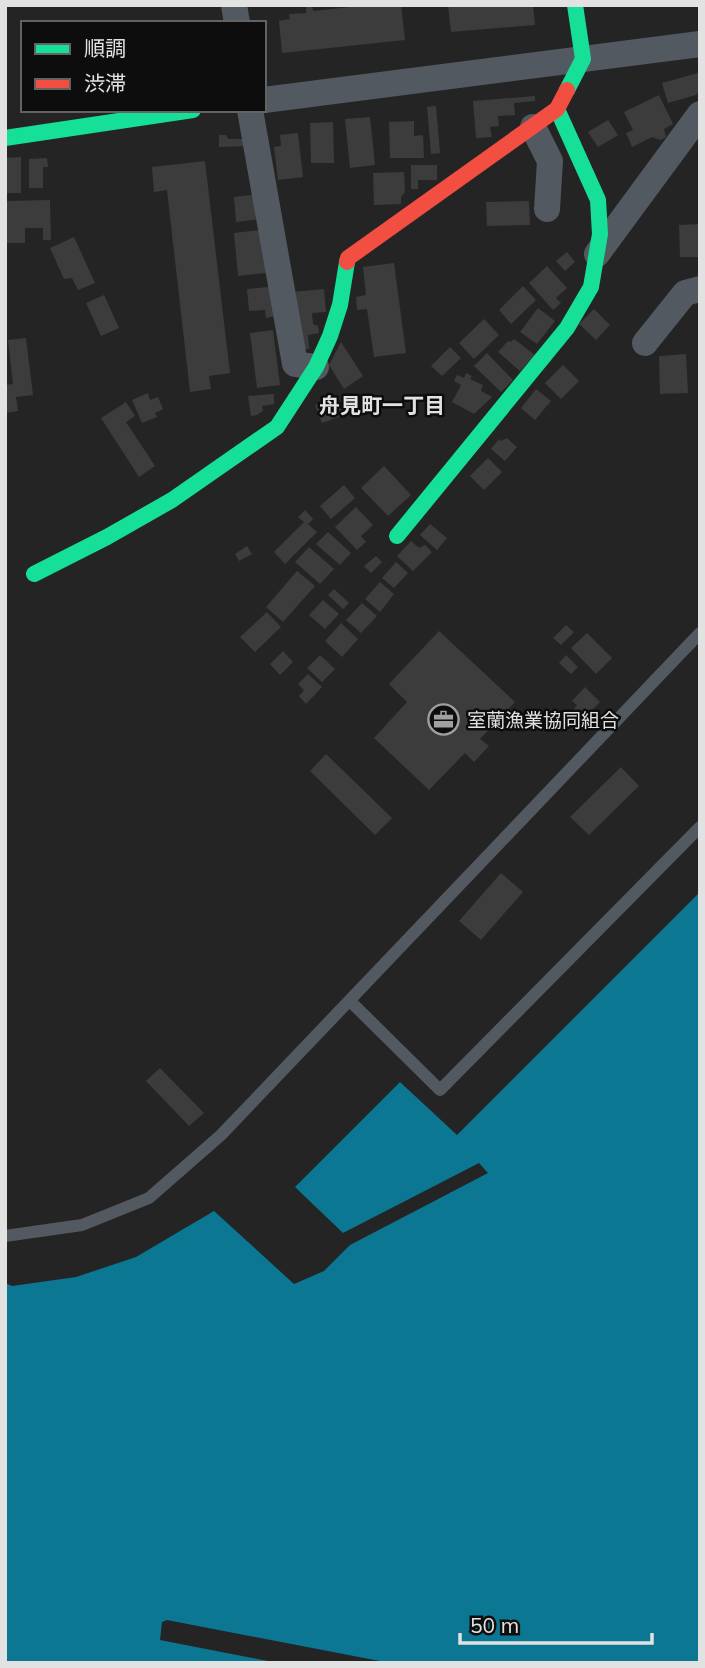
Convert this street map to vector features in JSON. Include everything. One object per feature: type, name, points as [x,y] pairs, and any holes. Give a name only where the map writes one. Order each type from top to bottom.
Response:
[{"type":"street","points":[[34,574],[172,500],[277,427],[316,367],[330,336],[340,305],[348,258],[557,109],[583,59],[575,5]]},
{"type":"street","points":[[266,100],[700,44]]},
{"type":"street","points":[[397,536],[567,328],[592,287],[600,234],[598,200],[557,109]]},
{"type":"street","points":[[5,138],[180,112]]},
{"type":"street","points":[[250,112],[295,364],[316,367]]},
{"type":"street","points":[[596,256],[700,114]]},
{"type":"street","points":[[533,127],[550,161],[547,209]]},
{"type":"street","points":[[645,343],[685,293],[700,289]]},
{"type":"lane","points":[[5,1236],[82,1225],[149,1198],[221,1135],[700,633]]},
{"type":"lane","points":[[350,1001],[440,1090],[700,827]]},
{"type":"water","points":[[700,892],[700,1663],[390,1663],[167,1620],[162,1622],[160,1640],[278,1663],[5,1663],[5,1283],[12,1286],[76,1277],[136,1257],[214,1211],[294,1284],[324,1271],[350,1245],[488,1173],[479,1163],[343,1233],[295,1187],[400,1082],[457,1135]]},
{"type":"building","points":[[306,5],[312,5],[313,11],[368,5],[401,5],[405,40],[282,53],[279,21],[290,19],[289,14],[306,13]]},
{"type":"building","points":[[448,5],[533,5],[535,25],[451,32]]},
{"type":"building","points":[[698,73],[700,90],[696,95],[668,103],[662,83]]},
{"type":"building","points":[[659,95],[673,124],[664,129],[666,137],[661,140],[652,137],[632,147],[626,133],[633,130],[624,112]]},
{"type":"building","points":[[535,96],[535,101],[514,103],[515,115],[498,116],[499,126],[490,127],[492,137],[476,138],[473,101]]},
{"type":"building","points":[[436,106],[440,153],[431,154],[427,107]]},
{"type":"building","points":[[370,117],[375,165],[350,168],[345,119]]},
{"type":"building","points":[[608,120],[618,135],[598,147],[588,132]]},
{"type":"building","points":[[414,121],[414,136],[423,135],[424,158],[390,158],[389,122]]},
{"type":"building","points":[[333,122],[334,163],[311,163],[310,123]]},
{"type":"building","points":[[298,133],[303,177],[278,180],[274,147],[281,146],[280,135]]},
{"type":"building","points":[[219,135],[226,135],[228,139],[247,139],[247,146],[219,147]]},
{"type":"building","points":[[21,157],[21,193],[5,193],[5,158]]},
{"type":"building","points":[[47,158],[48,167],[43,167],[43,188],[29,188],[29,159]]},
{"type":"building","points":[[205,161],[230,373],[209,376],[211,389],[190,392],[167,190],[154,192],[152,167]]},
{"type":"building","points":[[411,165],[437,165],[437,180],[418,180],[418,189],[411,189]]},
{"type":"building","points":[[404,172],[405,192],[401,197],[401,204],[374,205],[373,173]]},
{"type":"building","points":[[258,194],[260,219],[236,222],[234,197]]},
{"type":"building","points":[[50,200],[51,240],[43,240],[43,228],[25,228],[25,243],[6,243],[6,201]]},
{"type":"building","points":[[529,201],[530,225],[487,226],[486,202]]},
{"type":"building","points":[[700,224],[698,257],[680,257],[679,225]]},
{"type":"building","points":[[261,230],[266,273],[238,276],[234,233]]},
{"type":"building","points":[[74,237],[95,283],[78,290],[72,278],[64,279],[50,248]]},
{"type":"building","points":[[567,252],[575,262],[565,271],[556,261]]},
{"type":"building","points":[[394,263],[406,353],[374,357],[367,309],[357,310],[356,297],[366,295],[363,267]]},
{"type":"building","points":[[547,266],[567,288],[556,298],[561,303],[553,310],[529,283]]},
{"type":"building","points":[[523,286],[536,300],[511,324],[499,310]]},
{"type":"building","points":[[269,287],[275,316],[266,318],[265,310],[249,311],[247,289]]},
{"type":"building","points":[[324,289],[326,312],[312,313],[313,324],[318,326],[319,333],[308,335],[309,349],[303,349],[292,292]]},
{"type":"building","points":[[104,295],[119,328],[101,336],[86,303]]},
{"type":"building","points":[[538,308],[555,321],[537,344],[520,332]]},
{"type":"building","points":[[594,309],[610,325],[596,340],[579,324]]},
{"type":"building","points":[[484,319],[499,335],[474,359],[459,343]]},
{"type":"building","points":[[273,330],[280,385],[257,388],[250,333]]},
{"type":"building","points":[[26,338],[33,395],[16,397],[18,411],[5,413],[5,385],[13,384],[8,340]]},
{"type":"building","points":[[514,339],[535,355],[520,371],[498,352],[508,341]]},
{"type":"building","points":[[341,342],[363,376],[344,389],[329,365]]},
{"type":"building","points":[[450,347],[461,358],[442,376],[431,366]]},
{"type":"building","points":[[487,353],[513,380],[501,392],[474,366]]},
{"type":"building","points":[[686,354],[688,393],[660,394],[659,356]]},
{"type":"building","points":[[563,365],[579,381],[561,399],[545,383]]},
{"type":"building","points":[[466,373],[472,376],[470,379],[483,385],[481,391],[492,397],[474,414],[452,402],[461,385],[454,381],[457,375],[464,378]]},
{"type":"building","points":[[536,389],[551,401],[535,420],[521,408]]},
{"type":"building","points":[[148,393],[150,400],[158,397],[163,409],[155,413],[157,417],[142,423],[132,400]]},
{"type":"building","points":[[274,394],[274,404],[262,406],[263,411],[251,416],[248,396]]},
{"type":"building","points":[[357,397],[362,409],[322,423],[315,405],[333,398],[336,405]]},
{"type":"building","points":[[126,402],[135,416],[126,422],[155,466],[139,477],[101,418]]},
{"type":"building","points":[[507,438],[517,447],[505,461],[491,449],[499,439],[501,441]]},
{"type":"building","points":[[488,458],[502,472],[484,490],[470,476]]},
{"type":"building","points":[[384,466],[411,495],[388,516],[361,488]]},
{"type":"building","points":[[344,485],[355,498],[331,519],[320,506]]},
{"type":"building","points":[[356,507],[373,525],[361,536],[366,542],[357,550],[335,527]]},
{"type":"building","points":[[305,510],[313,519],[308,524],[317,532],[285,564],[274,552],[304,522],[298,517]]},
{"type":"building","points":[[430,524],[447,538],[437,550],[420,535]]},
{"type":"building","points":[[328,532],[351,553],[340,565],[316,544]]},
{"type":"building","points":[[411,541],[419,548],[425,545],[432,552],[413,571],[397,556]]},
{"type":"building","points":[[247,546],[252,554],[239,561],[235,554]]},
{"type":"building","points":[[309,547],[334,569],[320,584],[295,562]]},
{"type":"building","points":[[376,556],[382,562],[371,573],[364,566]]},
{"type":"building","points":[[396,562],[408,573],[394,588],[382,578]]},
{"type":"building","points":[[297,571],[315,586],[283,622],[266,607]]},
{"type":"building","points":[[380,582],[394,594],[380,612],[365,599]]},
{"type":"building","points":[[334,589],[349,603],[343,609],[328,595]]},
{"type":"building","points":[[323,600],[339,614],[325,629],[309,615]]},
{"type":"building","points":[[362,603],[377,616],[361,633],[346,620]]},
{"type":"building","points":[[267,612],[281,627],[255,652],[240,637]]},
{"type":"building","points":[[341,623],[358,639],[342,657],[325,641]]},
{"type":"building","points":[[566,625],[574,632],[561,645],[553,638]]},
{"type":"building","name":"室蘭漁業協同組合","points":[[439,631],[515,702],[480,739],[489,746],[474,762],[465,753],[429,790],[374,738],[407,702],[389,684]]},
{"type":"building","points":[[587,633],[612,658],[596,674],[571,648]]},
{"type":"building","points":[[283,651],[293,662],[280,675],[270,664]]},
{"type":"building","points":[[320,655],[335,669],[322,682],[307,668]]},
{"type":"building","points":[[566,655],[578,667],[571,674],[559,663]]},
{"type":"building","points":[[308,674],[322,687],[306,704],[299,696],[304,690],[298,684]]},
{"type":"building","points":[[585,687],[600,702],[582,720],[572,711],[577,705],[572,701]]},
{"type":"building","points":[[326,754],[392,818],[375,835],[310,771]]},
{"type":"building","points":[[621,767],[639,786],[589,835],[570,817]]},
{"type":"building","points":[[501,873],[523,892],[481,940],[459,921]]},
{"type":"building","points":[[160,1068],[204,1113],[189,1126],[146,1081]]},
{"type":"traffic: fast","points":[[567,90],[583,59],[575,5]]},
{"type":"traffic: fast","points":[[397,536],[567,328],[591,287],[600,234],[598,200],[557,109]]},
{"type":"traffic: fast","points":[[5,138],[180,112]]},
{"type":"traffic: fast","points":[[34,574],[172,500],[277,427],[316,367],[330,336],[340,305],[347,262]]},
{"type":"traffic: jam","points":[[347,262],[348,258],[557,109],[567,90]]},
{"type":"place","name":"室蘭漁業協同組合","points":[[444,720]]},
{"type":"district","name":"舟見町一丁目","points":[[382,405]]}]
